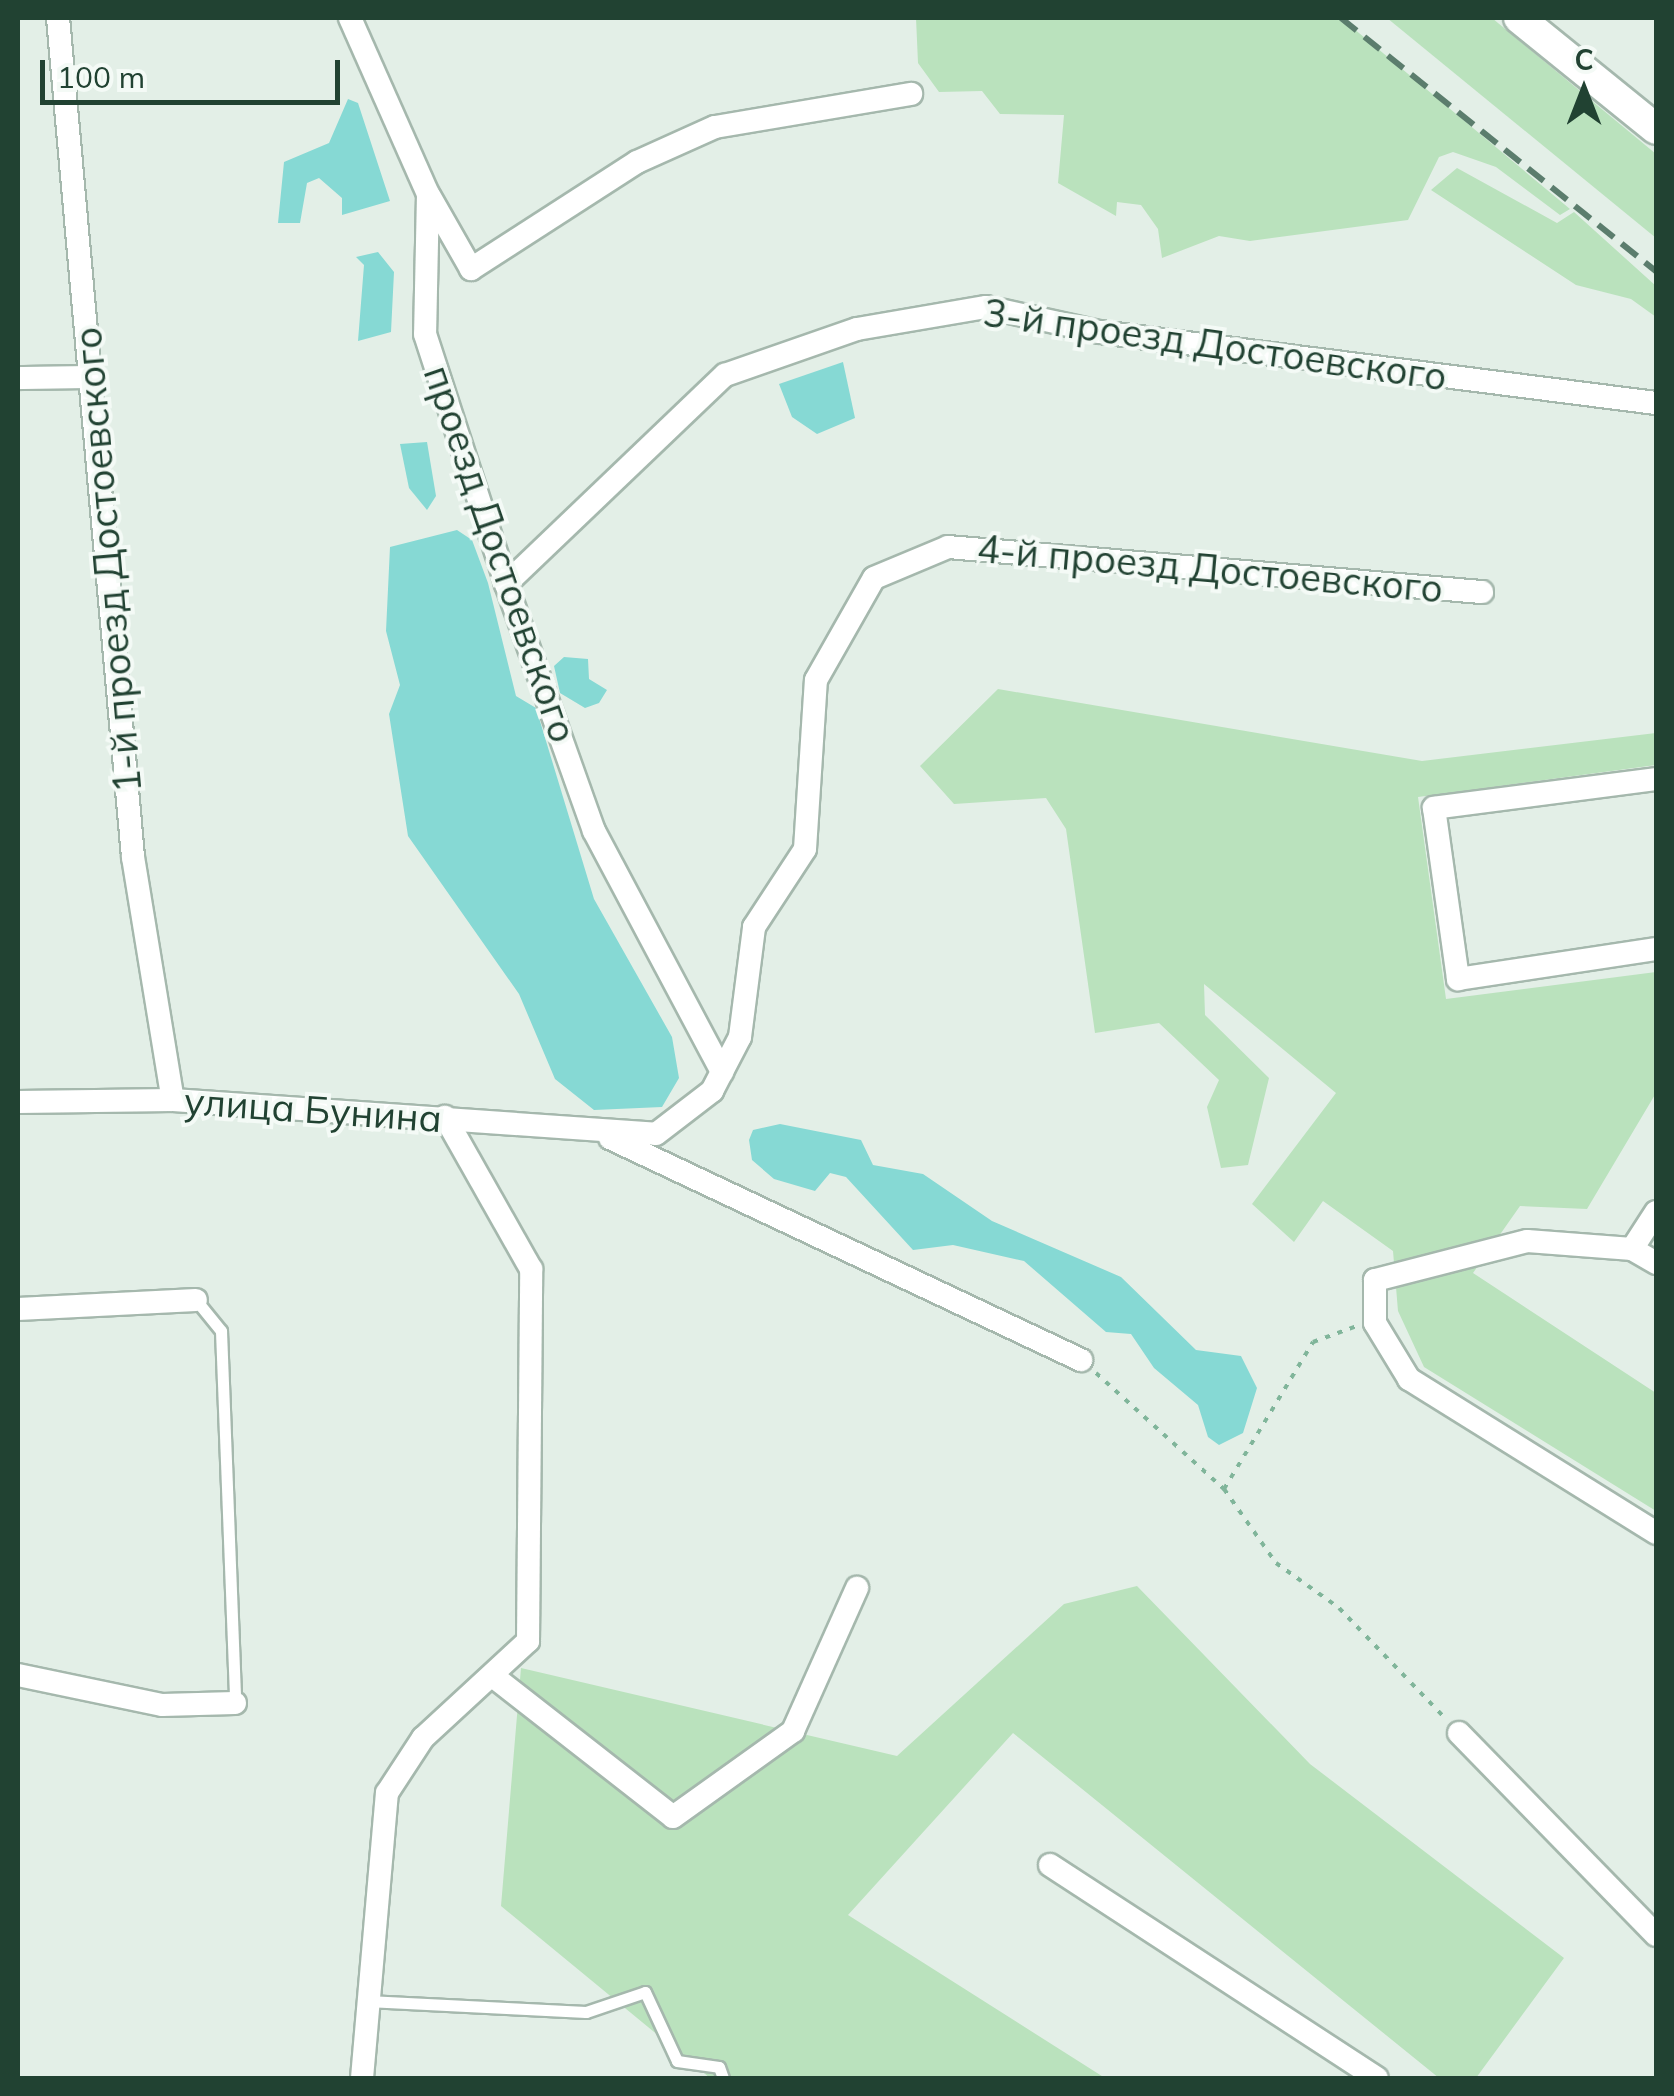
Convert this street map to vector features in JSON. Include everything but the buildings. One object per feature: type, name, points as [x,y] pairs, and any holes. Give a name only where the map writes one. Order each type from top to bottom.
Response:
[{"type":"main road","points":[[1519,18],[1656,128]]},
{"type":"street","name":"1-й проезд Достоевского","points":[[58,18],[133,858],[173,1100]]},
{"type":"street","name":"проезд Достоевского","points":[[350,18],[428,194],[425,334],[506,584],[594,831],[722,1072]]},
{"type":"street","points":[[428,194],[471,269],[638,162],[715,126],[911,94]]},
{"type":"street","name":"3-й проезд Достоевского","points":[[506,584],[725,375],[857,329],[986,306],[1100,332],[1656,403]]},
{"type":"street","points":[[18,378],[93,377]]},
{"type":"street","name":"4-й проезд Достоевского","points":[[607,1137],[656,1134],[712,1091],[740,1038],[754,928],[805,849],[816,680],[874,578],[948,547],[1482,592]]},
{"type":"street","points":[[1656,778],[1434,808],[1458,979],[1656,949]]},
{"type":"street","name":"улица Бунина","points":[[18,1102],[173,1100],[444,1117],[607,1137]]},
{"type":"street","points":[[362,2078],[362,2001],[387,1793],[423,1738],[494,1677],[528,1641],[531,1269],[444,1117]]},
{"type":"street","points":[[607,1137],[1081,1360]]},
{"type":"street","points":[[1632,1248],[1656,1212]]},
{"type":"street","points":[[1656,1264],[1632,1248],[1527,1241],[1375,1280],[1375,1324],[1408,1379],[1656,1533]]},
{"type":"street","points":[[18,1309],[196,1300]]},
{"type":"street","points":[[494,1677],[673,1817],[792,1732],[857,1588]]},
{"type":"street","points":[[18,1675],[162,1705],[235,1703]]},
{"type":"street","points":[[1459,1733],[1656,1935]]},
{"type":"street","points":[[1050,1866],[1377,2078]]},
{"type":"lane","points":[[196,1300],[221,1331],[235,1703]]},
{"type":"lane","points":[[362,2001],[586,2012],[645,1992],[678,2061],[719,2067],[722,2078]]},
{"type":"path","points":[[1224,1489],[1313,1342],[1375,1324]]},
{"type":"path","points":[[1081,1360],[1224,1489],[1276,1563],[1339,1608],[1459,1733]]},
{"type":"green space","points":[[916,18],[1341,18],[1570,209],[1560,215],[1496,167],[1453,152],[1439,157],[1408,220],[1250,241],[1219,236],[1162,258],[1158,229],[1141,205],[1117,202],[1116,216],[1058,183],[1064,115],[1000,114],[982,91],[939,92],[918,63]]},
{"type":"green space","points":[[1387,18],[1492,18],[1656,154],[1656,238]]},
{"type":"green space","points":[[1457,168],[1557,223],[1574,212],[1656,286],[1656,317],[1631,299],[1576,285],[1431,190]]},
{"type":"green space","points":[[998,689],[1422,761],[1656,733],[1656,765],[1418,797],[1446,999],[1656,972],[1656,1093],[1587,1209],[1520,1206],[1473,1273],[1656,1393],[1656,1511],[1424,1367],[1398,1311],[1393,1251],[1323,1201],[1294,1242],[1252,1204],[1336,1093],[1204,984],[1205,1015],[1269,1078],[1248,1165],[1221,1168],[1207,1107],[1219,1080],[1159,1023],[1095,1033],[1066,829],[1046,798],[954,804],[920,766]]},
{"type":"green space","points":[[1137,1586],[1310,1764],[1564,1958],[1476,2078],[1439,2078],[1013,1733],[848,1915],[1105,2078],[710,2078],[501,1906],[521,1668],[897,1756],[1064,1604]]},
{"type":"water","points":[[348,99],[358,103],[390,201],[342,215],[342,198],[319,178],[307,183],[300,223],[278,223],[284,162],[329,143]]},
{"type":"water","points":[[378,252],[394,272],[391,332],[358,341],[364,265],[356,257]]},
{"type":"water","points":[[843,362],[855,418],[817,434],[792,417],[779,384]]},
{"type":"water","points":[[427,442],[436,496],[427,510],[409,488],[400,444]]},
{"type":"water","points":[[457,530],[472,540],[488,583],[516,696],[536,708],[594,899],[672,1037],[679,1078],[662,1107],[594,1110],[555,1079],[519,994],[408,836],[389,714],[400,685],[386,631],[390,547]]},
{"type":"water","points":[[564,657],[588,659],[589,679],[607,690],[599,703],[585,708],[560,693],[554,666]]},
{"type":"water","points":[[780,1124],[861,1140],[873,1165],[923,1174],[992,1221],[1121,1277],[1196,1350],[1241,1356],[1257,1388],[1243,1433],[1219,1445],[1208,1437],[1198,1405],[1154,1368],[1131,1334],[1106,1332],[1024,1261],[953,1245],[913,1250],[846,1177],[830,1173],[815,1191],[774,1179],[752,1160],[749,1140],[753,1130]]},
{"type":"railway","points":[[1341,18],[1656,271]]}]
